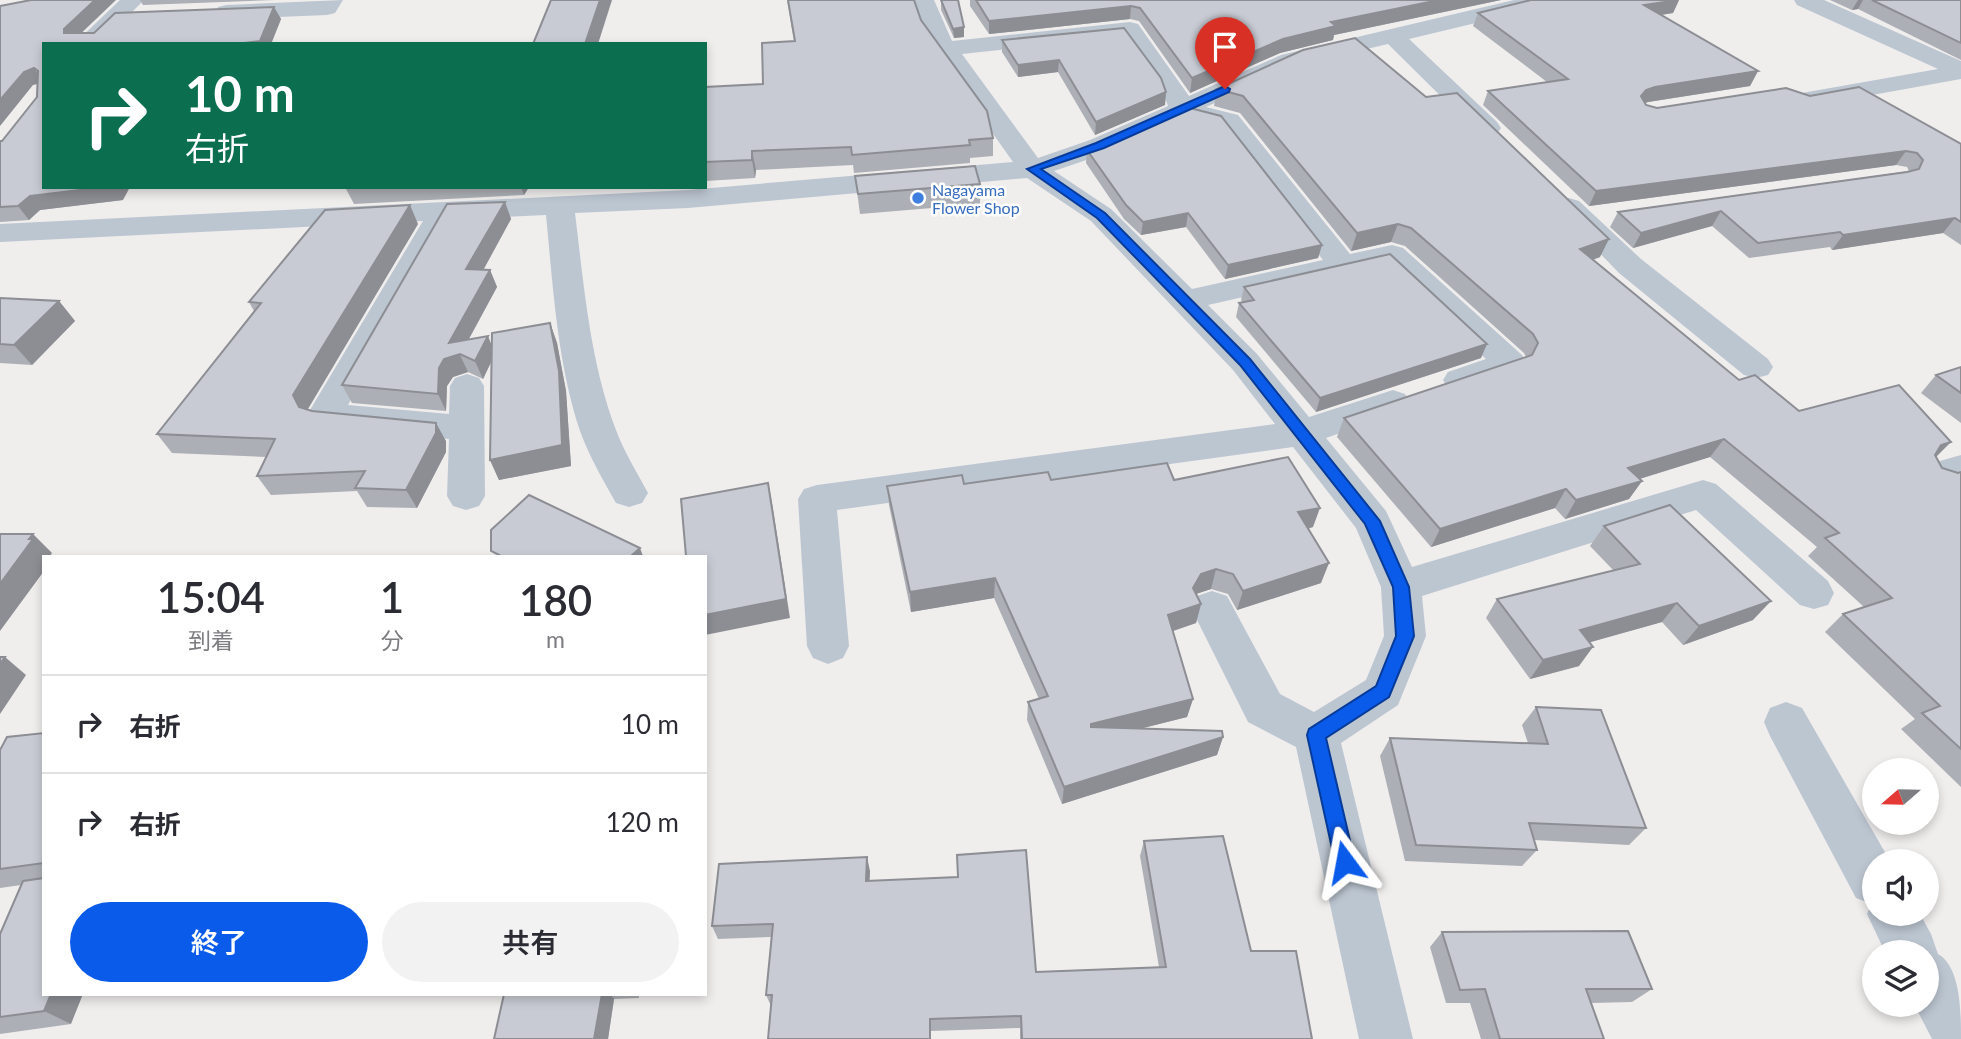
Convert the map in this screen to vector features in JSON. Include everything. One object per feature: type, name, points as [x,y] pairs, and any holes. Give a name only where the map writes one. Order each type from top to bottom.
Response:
[{"type":"street","points":[[88,42],[132,0]]},
{"type":"street","points":[[208,13],[327,8],[332,0]]},
{"type":"street","points":[[923,0],[936,36],[1032,169],[1101,215],[1245,362],[1372,521],[1401,587],[1405,636],[1383,692],[1316,735]]},
{"type":"street","points":[[0,233],[688,199],[1032,169],[1100,146],[1290,60],[1543,0]]},
{"type":"street","points":[[1805,0],[1961,71]]},
{"type":"street","points":[[115,16],[155,15]]},
{"type":"street","points":[[945,49],[1130,29],[1174,89],[1182,109]]},
{"type":"street","points":[[1392,35],[1512,151]]},
{"type":"street","points":[[1791,90],[1807,99],[1961,71]]},
{"type":"street","points":[[1182,109],[1229,121],[1343,265]]},
{"type":"street","points":[[1552,190],[1595,217],[1630,266],[1756,367]]},
{"type":"street","points":[[561,206],[571,308],[588,390],[599,431],[629,493]]},
{"type":"street","points":[[443,211],[325,415],[466,428]]},
{"type":"street","points":[[828,646],[817,499],[1301,433],[1510,363],[1392,254],[1185,300]]},
{"type":"street","points":[[466,496],[467,386]]},
{"type":"street","points":[[1401,587],[1703,494],[1814,593]]},
{"type":"street","points":[[1212,608],[1264,708],[1316,735],[1386,1039]]},
{"type":"street","points":[[1786,722],[1862,859]]},
{"type":"street","points":[[1939,998],[1961,1038]]},
{"type":"building","points":[[31,0],[95,0],[64,29],[64,33],[94,33],[115,13],[274,7],[260,41],[42,42],[42,189],[88,189],[30,196],[18,206],[0,207],[0,141],[37,97],[38,71],[34,68],[24,72],[0,100],[0,6]]},
{"type":"building","points":[[551,0],[600,0],[586,42],[534,42]]},
{"type":"building","points":[[788,0],[914,0],[921,20],[987,111],[993,138],[969,140],[970,145],[852,155],[851,147],[752,151],[752,160],[707,162],[707,87],[763,84],[762,43],[795,41]]},
{"type":"building","points":[[941,0],[958,0],[964,27],[953,29]]},
{"type":"building","points":[[976,0],[1439,0],[1331,22],[1336,26],[1283,39],[1192,78],[1140,8],[1131,6],[989,21]]},
{"type":"building","points":[[1531,0],[1678,0],[1644,5],[1758,71],[1646,90],[1641,96],[1646,105],[1657,108],[1786,88],[1810,96],[1859,87],[1961,144],[1961,222],[1955,218],[1843,235],[1840,232],[1758,243],[1721,211],[1641,233],[1618,212],[1907,172],[1919,169],[1923,160],[1917,153],[1906,151],[1596,191],[1488,91],[1568,79],[1478,13]]},
{"type":"building","points":[[1872,0],[1961,0],[1961,43]]},
{"type":"building","points":[[1124,28],[1161,78],[1166,92],[1096,122],[1059,60],[1018,65],[1002,40]]},
{"type":"building","points":[[1355,38],[1426,97],[1457,93],[1609,239],[1580,249],[1739,380],[1755,375],[1799,411],[1899,385],[1951,442],[1941,445],[1935,455],[1942,468],[1961,472],[1961,749],[1922,713],[1940,706],[1843,614],[1892,598],[1825,538],[1839,533],[1724,439],[1628,468],[1642,481],[1576,500],[1566,489],[1440,529],[1344,418],[1532,355],[1538,343],[1533,334],[1411,228],[1398,224],[1357,233],[1243,96],[1217,89],[1303,50]]},
{"type":"building","points":[[1186,107],[1221,116],[1322,245],[1228,265],[1188,213],[1143,222],[1126,205],[1087,150]]},
{"type":"building","points":[[975,166],[980,184],[858,194],[855,176]]},
{"type":"building","points":[[505,202],[466,269],[490,270],[449,343],[488,336],[475,361],[460,354],[444,359],[439,368],[438,394],[342,385],[447,204]]},
{"type":"building","points":[[410,205],[293,395],[299,407],[312,411],[436,423],[436,433],[406,490],[355,488],[365,471],[257,476],[275,439],[157,434],[261,303],[249,302],[325,210]]},
{"type":"building","points":[[1390,254],[1487,344],[1320,398],[1239,303],[1254,300],[1244,287]]},
{"type":"building","points":[[0,298],[59,301],[14,345],[0,344]]},
{"type":"building","points":[[550,323],[559,371],[562,445],[490,460],[492,333]]},
{"type":"building","points":[[1961,367],[1961,393],[1936,375]]},
{"type":"building","points":[[1288,457],[1320,508],[1298,512],[1329,563],[1243,591],[1233,574],[1216,569],[1201,574],[1193,588],[1201,604],[1168,615],[1193,699],[1091,724],[1091,727],[1222,731],[1223,737],[1064,787],[1028,702],[1048,696],[995,578],[910,592],[887,486],[962,475],[964,484],[1048,472],[1051,480],[1167,463],[1174,480]]},
{"type":"building","points":[[768,483],[786,599],[707,615],[707,555],[686,555],[681,499]]},
{"type":"building","points":[[529,495],[640,548],[632,555],[499,555],[491,551],[491,530]]},
{"type":"building","points":[[1670,505],[1771,601],[1699,626],[1677,603],[1580,630],[1593,647],[1543,660],[1497,599],[1640,564],[1604,526]]},
{"type":"building","points":[[0,534],[33,534],[29,539],[33,539],[0,584]]},
{"type":"building","points":[[1536,707],[1601,710],[1646,828],[1529,823],[1537,850],[1416,845],[1390,738],[1548,744]]},
{"type":"building","points":[[42,733],[42,863],[0,869],[0,750],[7,737]]},
{"type":"building","points":[[1223,836],[1251,951],[1296,951],[1312,1039],[1022,1039],[1021,1016],[930,1019],[930,1039],[768,1039],[772,995],[766,995],[773,924],[712,926],[719,864],[867,857],[866,881],[958,877],[957,855],[1026,850],[1036,972],[1166,967],[1144,841]]},
{"type":"building","points":[[42,878],[42,996],[50,996],[44,1011],[0,1017],[0,934],[23,881]]},
{"type":"building","points":[[1628,931],[1652,989],[1586,989],[1604,1039],[1500,1039],[1485,989],[1460,990],[1442,932]]},
{"type":"building","points":[[504,996],[602,996],[594,1039],[494,1039]]},
{"type":"place","name":"Nagayama Flower Shop","points":[[918,198]]},
{"type":"route","points":[[1225,89],[1100,146],[1032,169],[1101,215],[1245,362],[1372,521],[1401,587],[1405,636],[1383,692],[1316,735],[1345,862]]}]
